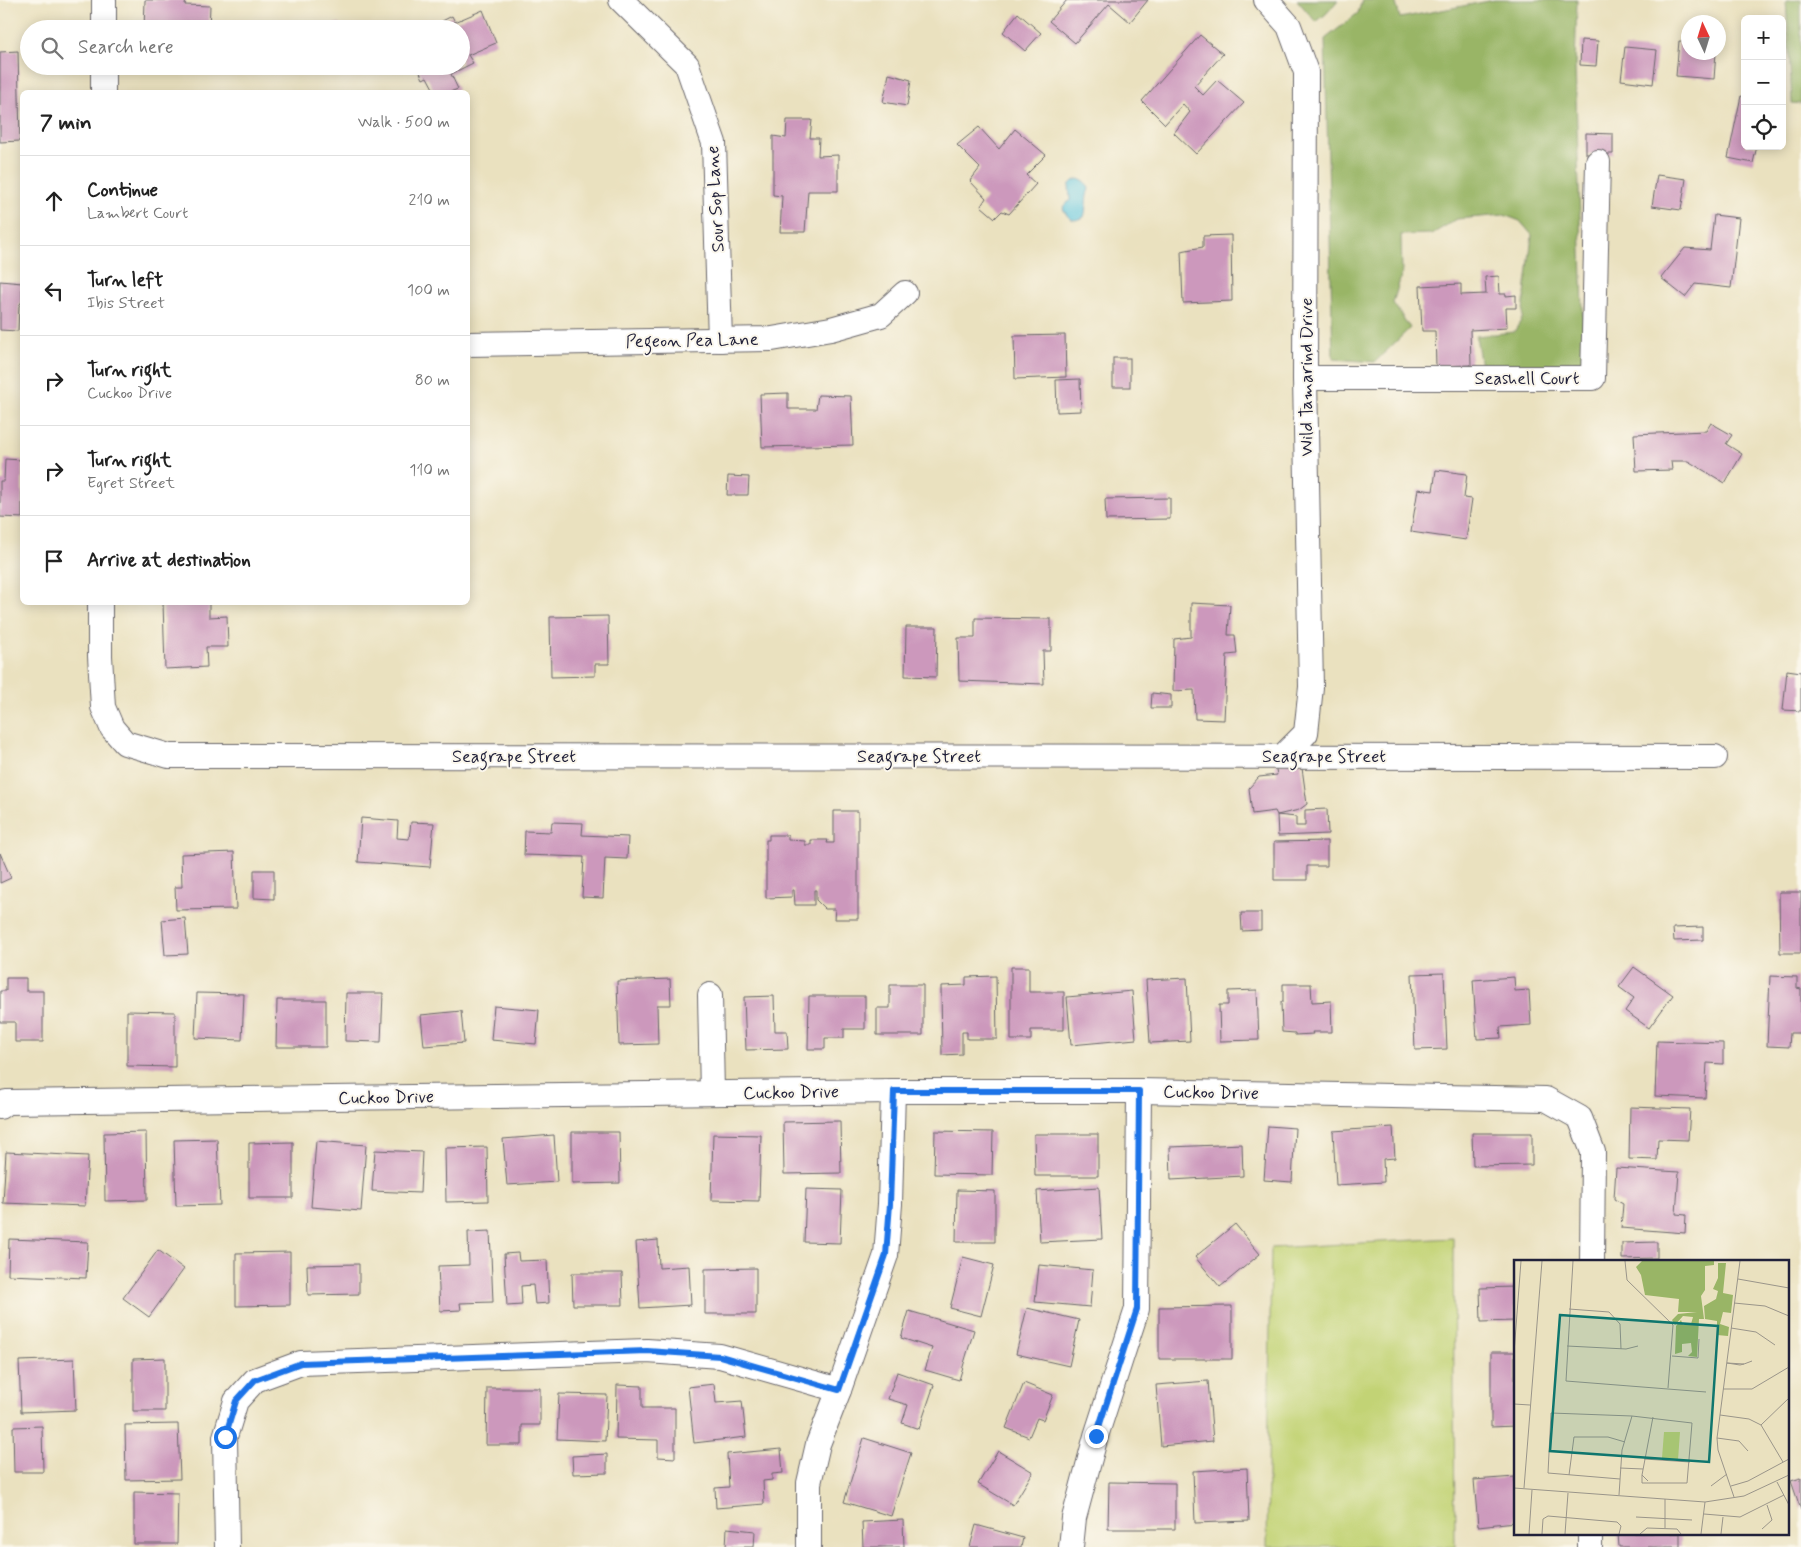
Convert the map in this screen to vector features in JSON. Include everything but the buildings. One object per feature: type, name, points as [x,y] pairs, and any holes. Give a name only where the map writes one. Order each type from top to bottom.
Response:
[{"type":"street","points":[[104,0],[104,20]]},
{"type":"street","name":"Sour Sop Lane","points":[[621,0],[688,65],[714,144],[720,340]]},
{"type":"street","name":"Wild Tamarind Drive","points":[[1266,0],[1289,26],[1306,72],[1305,378],[1311,687],[1306,733],[1283,756]]},
{"type":"street","points":[[103,75],[103,90]]},
{"type":"street","name":"Seashell Court","points":[[1305,378],[1593,378],[1598,162]]},
{"type":"street","name":"Pegeon Pea Lane","points":[[470,344],[772,339],[831,330],[881,315],[905,293]]},
{"type":"street","name":"Seagrape Street","points":[[100,605],[100,656],[103,706],[112,728],[125,743],[169,756],[1714,758]]},
{"type":"street","points":[[710,996],[712,1093]]},
{"type":"street","points":[[809,1547],[809,1483],[818,1444],[886,1255],[890,1204],[894,1091]]},
{"type":"street","name":"Cuckoo Drive","points":[[0,1107],[6,1102],[894,1091],[1139,1091],[1546,1099],[1580,1118],[1593,1152],[1592,1260]]},
{"type":"street","points":[[1070,1547],[1074,1518],[1096,1436],[1137,1309],[1139,1091]]},
{"type":"street","points":[[227,1547],[225,1437],[236,1401],[255,1380],[301,1363],[647,1351],[720,1356],[839,1390]]},
{"type":"street","points":[[1590,1534],[1590,1547]]},
{"type":"green space","points":[[1297,0],[1338,0],[1316,22]]},
{"type":"green space","points":[[1362,0],[1395,0],[1400,18],[1494,0],[1577,0],[1575,66],[1585,372],[1481,367],[1476,336],[1514,332],[1522,319],[1532,235],[1520,221],[1504,215],[1457,219],[1432,234],[1401,235],[1402,273],[1393,303],[1410,328],[1375,362],[1333,359],[1325,39],[1358,13]]},
{"type":"green space","points":[[1786,0],[1801,0],[1801,104],[1792,103]]},
{"type":"green space","points":[[1453,1238],[1455,1547],[1267,1547],[1271,1248]]},
{"type":"water","points":[[1078,179],[1085,182],[1089,189],[1084,217],[1074,220],[1067,215],[1063,208],[1070,200],[1069,185]]},
{"type":"route","points":[[225,1437],[236,1401],[255,1380],[301,1363],[647,1351],[720,1356],[839,1390],[886,1255],[890,1204],[894,1091],[1139,1091],[1137,1309],[1096,1436]]}]
